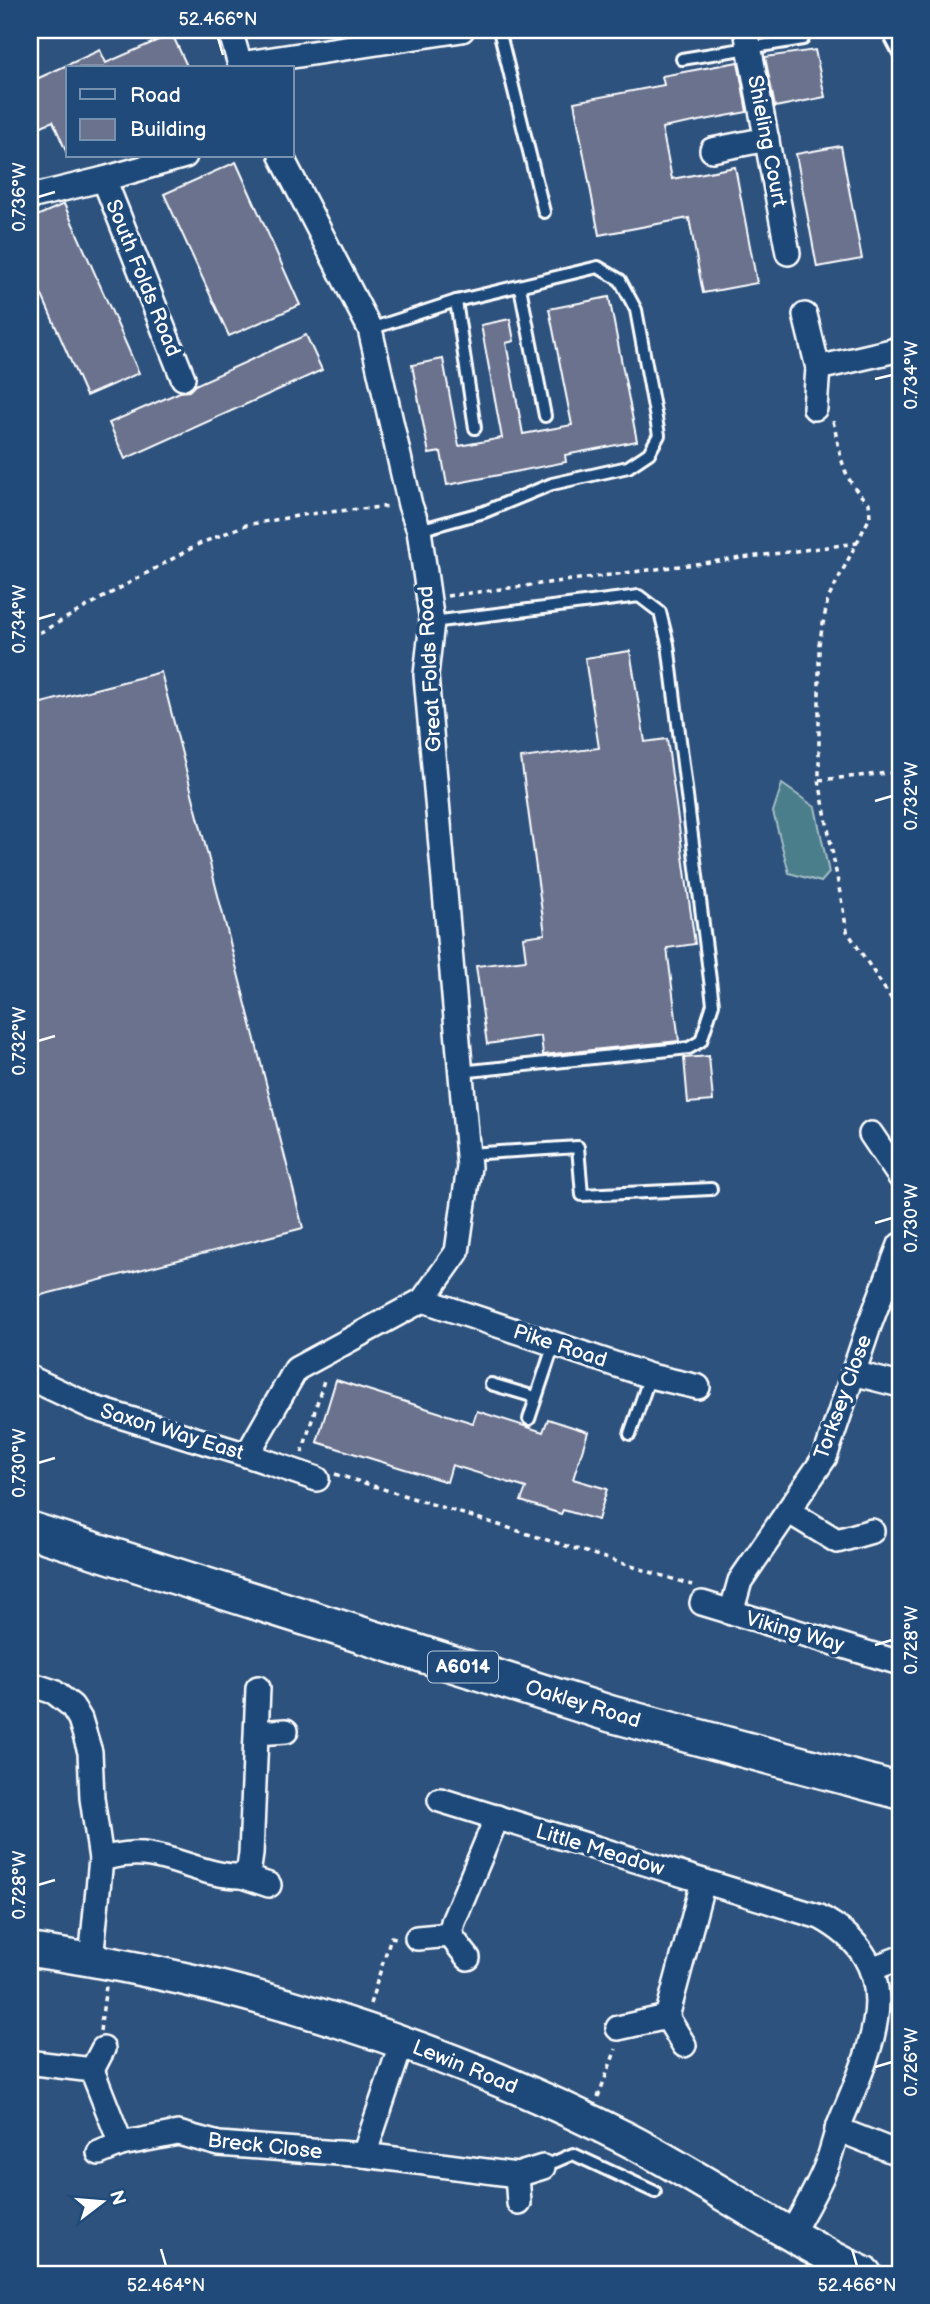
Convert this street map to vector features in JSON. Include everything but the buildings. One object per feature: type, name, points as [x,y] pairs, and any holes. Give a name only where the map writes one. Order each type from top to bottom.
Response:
[{"type":"main road","name":"Oakley Road","points":[[30,1530],[611,1714],[900,1791]]},
{"type":"street","points":[[230,30],[240,66],[366,37],[462,30]]},
{"type":"street","name":"Shieling Court","points":[[748,38],[788,253]]},
{"type":"street","points":[[712,150],[767,139]]},
{"type":"street","name":"South Folds Road","points":[[177,158],[103,179],[183,378]]},
{"type":"street","name":"Great Folds Road","points":[[282,158],[370,329],[410,505],[419,530],[432,622],[426,675],[468,1161],[457,1252],[423,1300]]},
{"type":"street","points":[[30,197],[103,179]]},
{"type":"street","points":[[805,315],[818,368],[815,408]]},
{"type":"street","points":[[818,368],[896,350],[900,346]]},
{"type":"street","points":[[871,1134],[900,1177]]},
{"type":"street","name":"Torksey Close","points":[[731,1613],[740,1581],[825,1457],[900,1245]]},
{"type":"street","points":[[247,1455],[296,1368],[423,1300]]},
{"type":"street","name":"Pike Road","points":[[423,1300],[650,1376],[698,1387]]},
{"type":"street","points":[[853,1373],[900,1385]]},
{"type":"street","name":"Saxon Way East","points":[[30,1378],[94,1408],[304,1471]]},
{"type":"street","points":[[788,1511],[837,1541],[872,1531]]},
{"type":"street","name":"Viking Way","points":[[702,1603],[900,1663]]},
{"type":"street","points":[[30,1684],[54,1692],[72,1706],[80,1719],[90,1752],[92,1798],[101,1859],[99,1973]]},
{"type":"street","points":[[242,1876],[249,1868],[251,1854],[258,1688]]},
{"type":"street","points":[[257,1733],[286,1731]]},
{"type":"street","name":"Little Meadow","points":[[440,1800],[820,1917],[848,1937],[871,1969],[878,2007],[873,2042],[837,2129],[827,2164],[790,2235]]},
{"type":"street","points":[[450,1935],[497,1817]]},
{"type":"street","points":[[101,1859],[125,1854],[150,1855],[220,1875],[242,1876],[269,1885]]},
{"type":"street","points":[[684,2045],[667,2017],[704,1882]]},
{"type":"street","points":[[416,1938],[450,1935]]},
{"type":"street","points":[[450,1935],[468,1958]]},
{"type":"street","name":"Lewin Road","points":[[30,1950],[99,1973],[253,1996],[402,2042],[495,2077],[618,2135],[704,2182],[790,2235],[866,2274]]},
{"type":"street","points":[[871,1969],[900,1958]]},
{"type":"street","points":[[618,2028],[667,2017]]},
{"type":"street","points":[[364,2155],[402,2042]]},
{"type":"street","points":[[103,2049],[92,2070],[121,2144]]},
{"type":"street","points":[[35,2063],[92,2070]]},
{"type":"street","points":[[837,2129],[900,2154]]},
{"type":"street","name":"Breck Close","points":[[99,2152],[121,2144],[178,2133],[219,2144],[364,2155],[517,2175],[543,2166]]},
{"type":"street","points":[[517,2175],[519,2203]]},
{"type":"lane","points":[[499,30],[544,212]]},
{"type":"lane","points":[[887,30],[900,55]]},
{"type":"lane","points":[[682,59],[748,38],[803,39]]},
{"type":"lane","points":[[370,329],[456,301],[598,267],[620,279],[636,310],[659,435],[649,453],[628,467],[552,484],[484,512],[419,530]]},
{"type":"lane","points":[[520,287],[545,416]]},
{"type":"lane","points":[[456,301],[475,428]]},
{"type":"lane","points":[[432,622],[639,596],[660,612],[670,657],[713,1004],[701,1041],[690,1048],[460,1072]]},
{"type":"lane","points":[[468,1161],[578,1147],[582,1195],[711,1189]]},
{"type":"lane","points":[[529,1419],[554,1344]]},
{"type":"lane","points":[[630,1434],[650,1376]]},
{"type":"lane","points":[[491,1384],[535,1397]]},
{"type":"lane","points":[[543,2166],[573,2154],[655,2192]]},
{"type":"path","points":[[815,408],[818,415],[830,411],[848,480],[856,492],[869,503],[870,517],[828,598],[819,644],[820,780],[847,931],[900,1012]]},
{"type":"path","points":[[30,636],[200,544],[246,525],[309,514],[410,505]]},
{"type":"path","points":[[428,598],[858,543]]},
{"type":"path","points":[[820,780],[900,772]]},
{"type":"path","points":[[320,1356],[327,1373],[304,1471],[710,1590],[702,1603]]},
{"type":"path","points":[[369,2006],[391,1937],[416,1941],[416,1938]]},
{"type":"path","points":[[99,1973],[99,2038],[103,2049]]},
{"type":"path","points":[[597,2099],[618,2042],[618,2028]]},
{"type":"green space","points":[[782,784],[815,807],[829,873],[821,882],[789,873],[773,812]]}]
